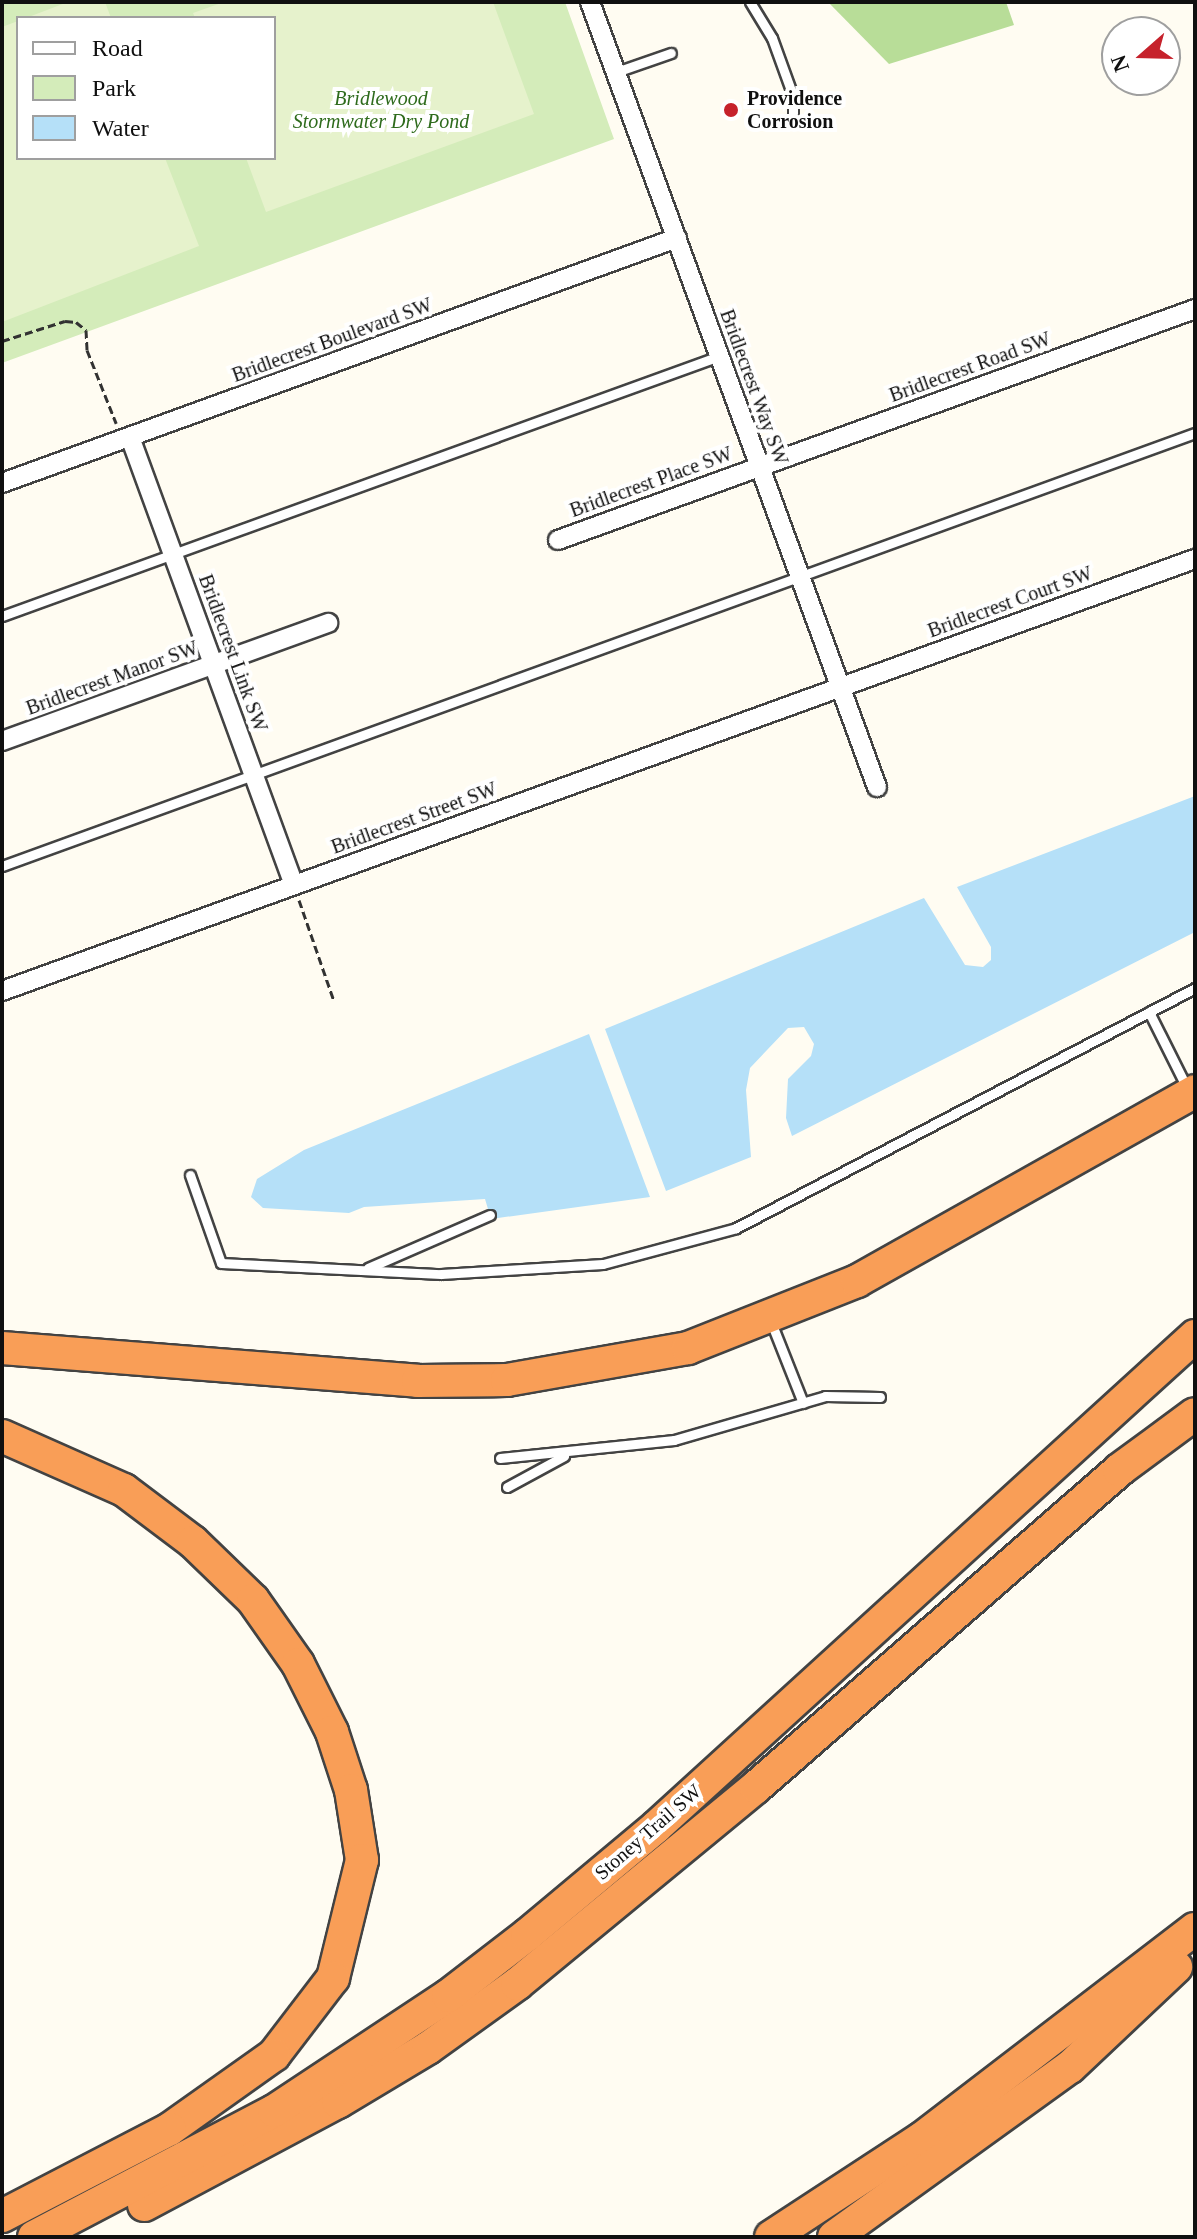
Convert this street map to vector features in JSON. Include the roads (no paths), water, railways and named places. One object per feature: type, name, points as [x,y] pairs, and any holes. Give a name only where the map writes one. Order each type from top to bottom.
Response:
[{"type":"highway","points":[[2,1348],[267,1372],[418,1381],[507,1380],[688,1348],[769,1319],[857,1281],[1192,1092]]},
{"type":"highway","name":"Stoney Trail SW","points":[[34,2237],[274,2111],[352,2063],[527,1935],[656,1827],[1195,1336]]},
{"type":"highway","points":[[68,2237],[246,2155],[428,2048],[517,1984],[756,1787],[1119,1470],[1195,1414]]},
{"type":"highway","points":[[2,1436],[124,1490],[193,1542],[253,1600],[298,1664],[332,1732],[351,1790],[362,1860],[333,1978],[274,2055],[170,2129],[2,2216]]},
{"type":"highway","points":[[771,2237],[945,2121],[1195,1929]]},
{"type":"highway","points":[[834,2237],[1080,2059],[1195,1947]]},
{"type":"street","name":"Bridlecrest Way SW","points":[[590,2],[877,787]]},
{"type":"street","name":"Bridlecrest Boulevard SW","points":[[2,483],[677,238]]},
{"type":"street","name":"Bridlecrest Road SW","points":[[760,466],[1195,309]]},
{"type":"street","name":"Bridlecrest Link SW","points":[[130,437],[294,885]]},
{"type":"street","name":"Bridlecrest Place SW","points":[[558,540],[760,466]]},
{"type":"street","name":"Bridlecrest Court SW","points":[[840,687],[1195,559]]},
{"type":"street","name":"Bridlecrest Manor SW","points":[[2,741],[328,623]]},
{"type":"street","name":"Bridlecrest Street SW","points":[[2,991],[840,687]]},
{"type":"lane","points":[[750,2],[772,38],[793,96],[793,113]]},
{"type":"lane","points":[[616,72],[671,53]]},
{"type":"lane","points":[[2,616],[719,356]]},
{"type":"lane","points":[[2,866],[1195,433]]},
{"type":"lane","points":[[190,1175],[221,1263],[467,1274],[563,1270],[690,1244],[779,1207],[1195,988]]},
{"type":"lane","points":[[1149,1012],[1192,1092]]},
{"type":"lane","points":[[363,1270],[490,1215]]},
{"type":"lane","points":[[769,1319],[803,1403]]},
{"type":"lane","points":[[500,1458],[566,1455],[674,1440],[803,1403],[857,1393],[880,1397]]},
{"type":"lane","points":[[507,1487],[566,1455]]},
{"type":"water","points":[[1195,796],[1195,932],[792,1136],[786,1118],[788,1079],[811,1056],[814,1044],[804,1027],[788,1028],[750,1068],[746,1090],[751,1157],[666,1191],[605,1029],[924,898],[965,965],[983,967],[991,960],[991,947],[957,887]]},
{"type":"water","points":[[589,1034],[650,1197],[491,1219],[485,1199],[364,1207],[349,1213],[263,1208],[251,1197],[257,1179],[304,1150]]},
{"type":"place","name":"Providence Corrosion","points":[[731,110]]},
{"type":"park label","name":"Bridlewood Stormwater Dry Pond","points":[[381,110]]}]
